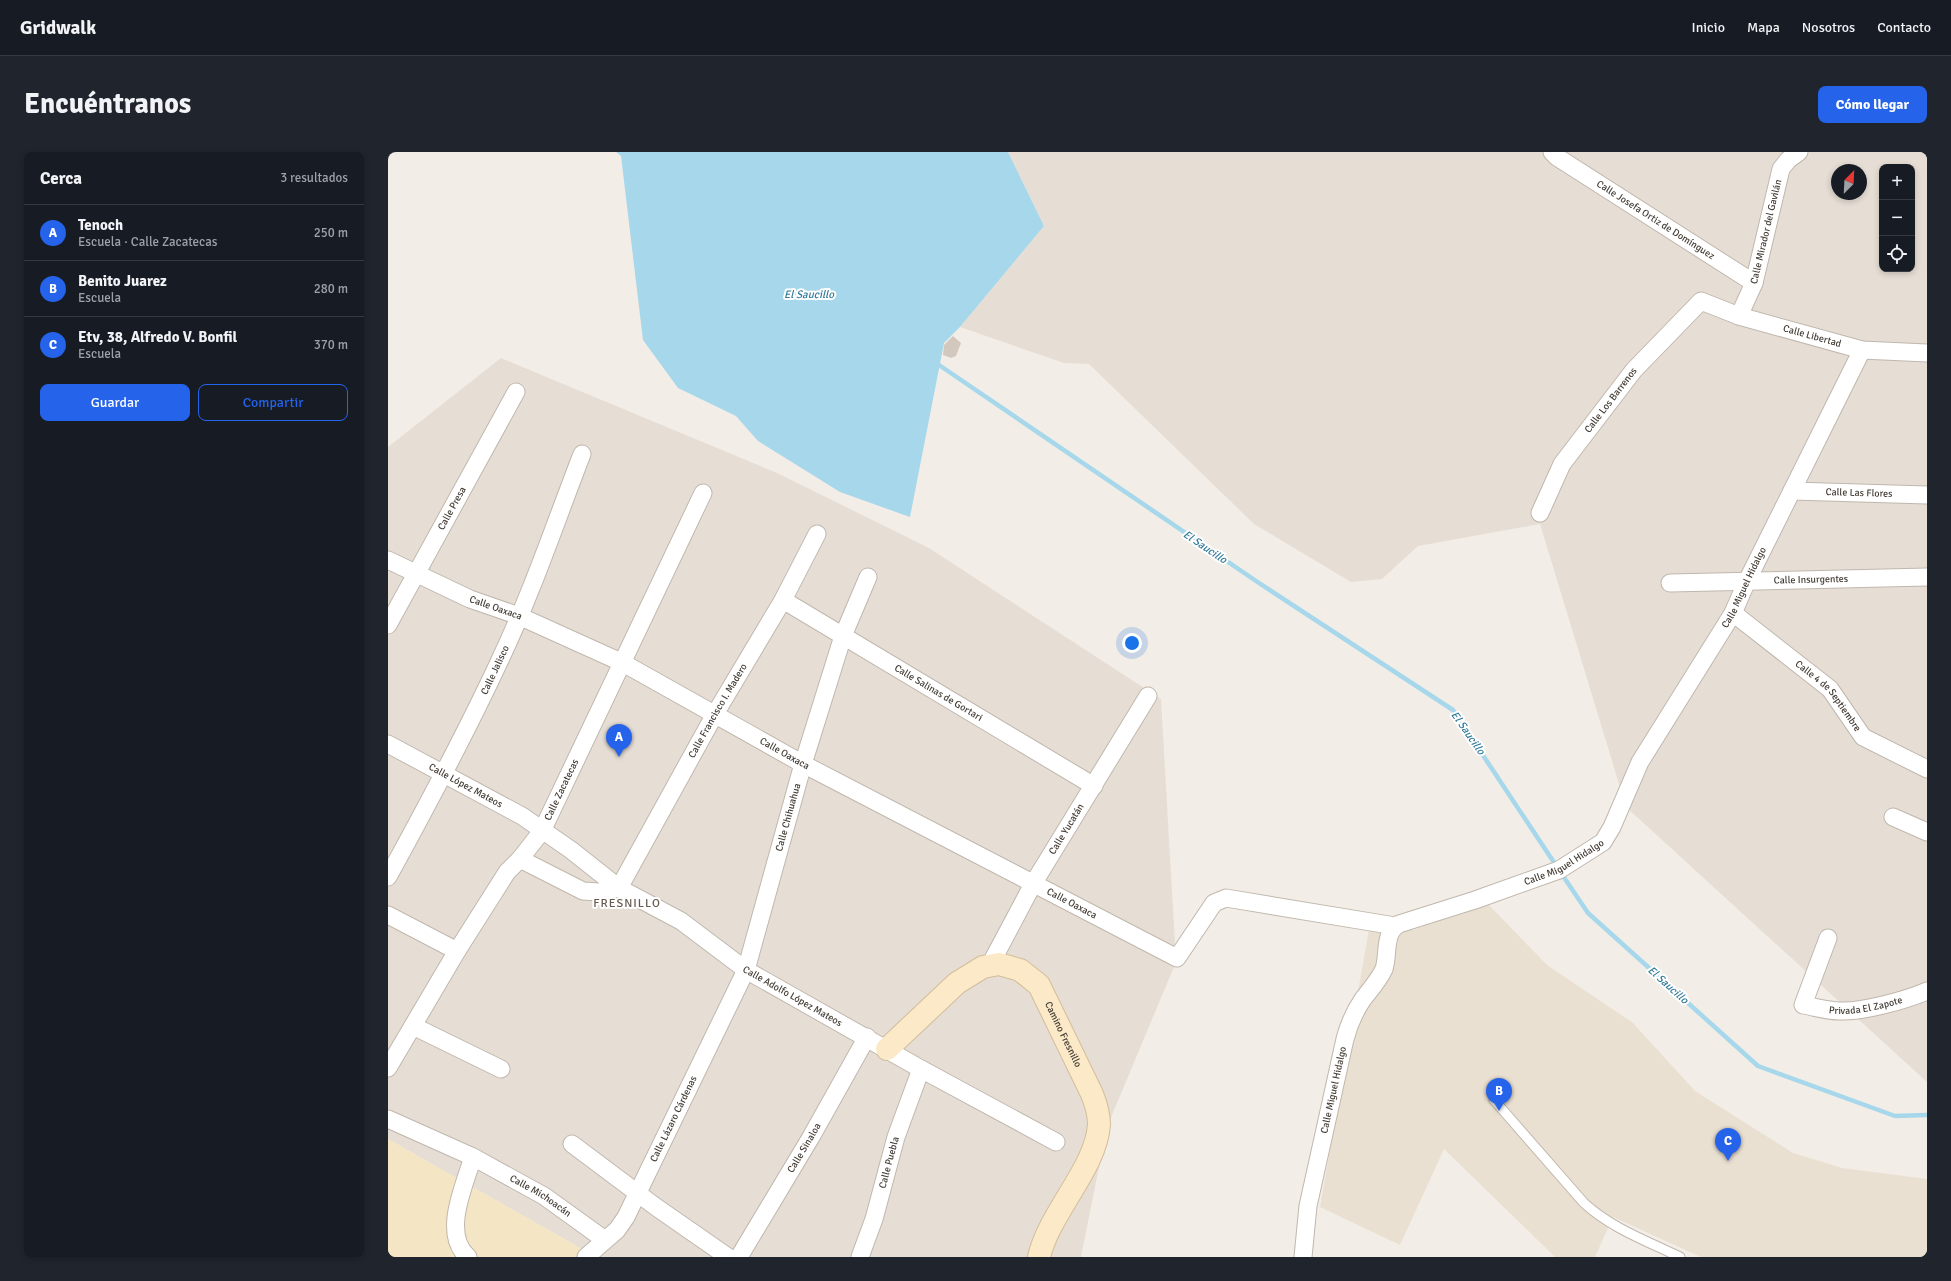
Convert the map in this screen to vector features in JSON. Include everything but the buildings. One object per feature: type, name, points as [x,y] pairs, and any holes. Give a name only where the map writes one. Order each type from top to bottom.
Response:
[{"type":"street","name":"Calle Mirador del Gavilán","points":[[1739,316],[1754,283],[1781,169],[1788,160],[1799,152]]},
{"type":"street","name":"Calle Josefa Ortiz de Domínguez","points":[[1557,154],[1754,283]]},
{"type":"street","name":"Calle Libertad","points":[[1701,301],[1739,316],[1862,350],[1927,353]]},
{"type":"street","name":"Calle Los Barrenos","points":[[1540,513],[1562,464],[1634,370],[1701,301]]},
{"type":"street","name":"Calle Miguel Hidalgo","points":[[1303,1257],[1308,1206],[1345,1038],[1350,1021],[1381,974],[1386,962],[1389,934],[1394,926],[1475,900],[1559,870],[1602,842],[1612,827],[1640,762],[1734,613],[1747,581],[1862,350]]},
{"type":"street","name":"Calle Presa","points":[[388,625],[516,392]]},
{"type":"street","name":"Calle Jalisco","points":[[388,877],[443,774],[499,662],[519,616],[582,454]]},
{"type":"street","name":"Calle Las Flores","points":[[1792,491],[1927,495]]},
{"type":"street","name":"Calle Zacatecas","points":[[388,1068],[457,951],[508,872],[520,860],[542,831],[703,493]]},
{"type":"street","name":"Calle Francisco I. Madero","points":[[619,888],[715,714],[783,600],[817,534]]},
{"type":"street","name":"Calle Oaxaca","points":[[388,560],[470,599],[519,616],[623,663],[802,764],[1177,958],[1214,903],[1226,898],[1394,926]]},
{"type":"street","name":"Calle Chihuahua","points":[[746,970],[802,764],[843,636],[868,577]]},
{"type":"street","name":"Calle Insurgentes","points":[[1670,583],[1927,577]]},
{"type":"street","name":"Calle Salinas de Gortari","points":[[783,600],[1094,786]]},
{"type":"street","name":"Calle 4 de Septiembre","points":[[1734,613],[1830,689],[1863,737],[1927,769]]},
{"type":"street","name":"Calle Yucatán","points":[[990,965],[1033,884],[1148,696]]},
{"type":"street","name":"Calle López Mateos","points":[[388,744],[522,816],[542,831]]},
{"type":"street","points":[[1893,817],[1927,832]]},
{"type":"street","name":"Calle Adolfo López Mateos","points":[[542,831],[571,850],[619,888],[681,921],[746,970],[867,1037],[921,1069],[1056,1142]]},
{"type":"street","points":[[520,860],[583,891],[599,892],[619,888]]},
{"type":"street","points":[[388,915],[457,951]]},
{"type":"street","name":"Privada El Zapote","points":[[1828,938],[1803,1005],[1838,1011],[1851,1011],[1914,996],[1927,991]]},
{"type":"street","name":"Camino Fresnillo","points":[[887,1049],[957,983],[975,970],[990,965],[999,964],[1020,970],[1039,985],[1092,1094],[1098,1110],[1099,1124],[1094,1146],[1055,1218],[1039,1257]]},
{"type":"street","name":"Calle Lázaro Cárdenas","points":[[586,1257],[621,1223],[638,1192],[746,970]]},
{"type":"street","points":[[413,1026],[501,1069]]},
{"type":"street","name":"Calle Sinaloa","points":[[739,1257],[867,1037]]},
{"type":"street","name":"Calle Puebla","points":[[860,1257],[874,1218],[896,1137],[921,1069]]},
{"type":"street","name":"Calle Michoacán","points":[[388,1119],[473,1157],[544,1196],[605,1240]]},
{"type":"street","points":[[572,1144],[728,1257]]},
{"type":"street","points":[[468,1257],[464,1254],[456,1238],[455,1221],[459,1201],[473,1157]]},
{"type":"lane","points":[[1494,1100],[1584,1203],[1598,1216],[1627,1232],[1680,1257]]},
{"type":"shaded area","points":[[1008,152],[1927,152],[1927,1082],[1626,807],[1540,524],[1418,546],[1382,579],[1351,582],[1254,524],[1089,364],[1064,363],[960,327],[1044,226]]},
{"type":"shaded area","name":"FRESNILLO","points":[[501,358],[777,473],[929,548],[1161,699],[1176,962],[1107,1127],[1081,1257],[596,1257],[388,1139],[388,447]]},
{"type":"shaded area","points":[[1486,902],[1547,965],[1633,1023],[1695,1091],[1793,1153],[1842,1168],[1927,1179],[1927,1257],[1701,1257],[1613,1217],[1595,1257],[1555,1257],[1444,1149],[1400,1245],[1320,1207],[1370,924],[1414,930]]},
{"type":"sand","points":[[388,1139],[596,1257],[388,1257]]},
{"type":"water","name":"El Saucillo","points":[[616,152],[1008,152],[1044,226],[960,327],[944,343],[910,517],[840,492],[758,441],[736,416],[678,388],[643,340],[621,156]]},
{"type":"waterway","name":"El Saucillo","points":[[939,365],[1259,583],[1453,710],[1557,867]]},
{"type":"waterway","name":"El Saucillo","points":[[1561,873],[1588,913],[1758,1066],[1895,1116],[1927,1115]]},
{"type":"place","name":"Tenoch","points":[[619,757]]},
{"type":"place","name":"Benito Juarez","points":[[1499,1111]]},
{"type":"place","name":"Etv, 38, Alfredo V. Bonfil","points":[[1728,1161]]},
{"type":"district","name":"FRESNILLO","points":[[627,903]]}]
